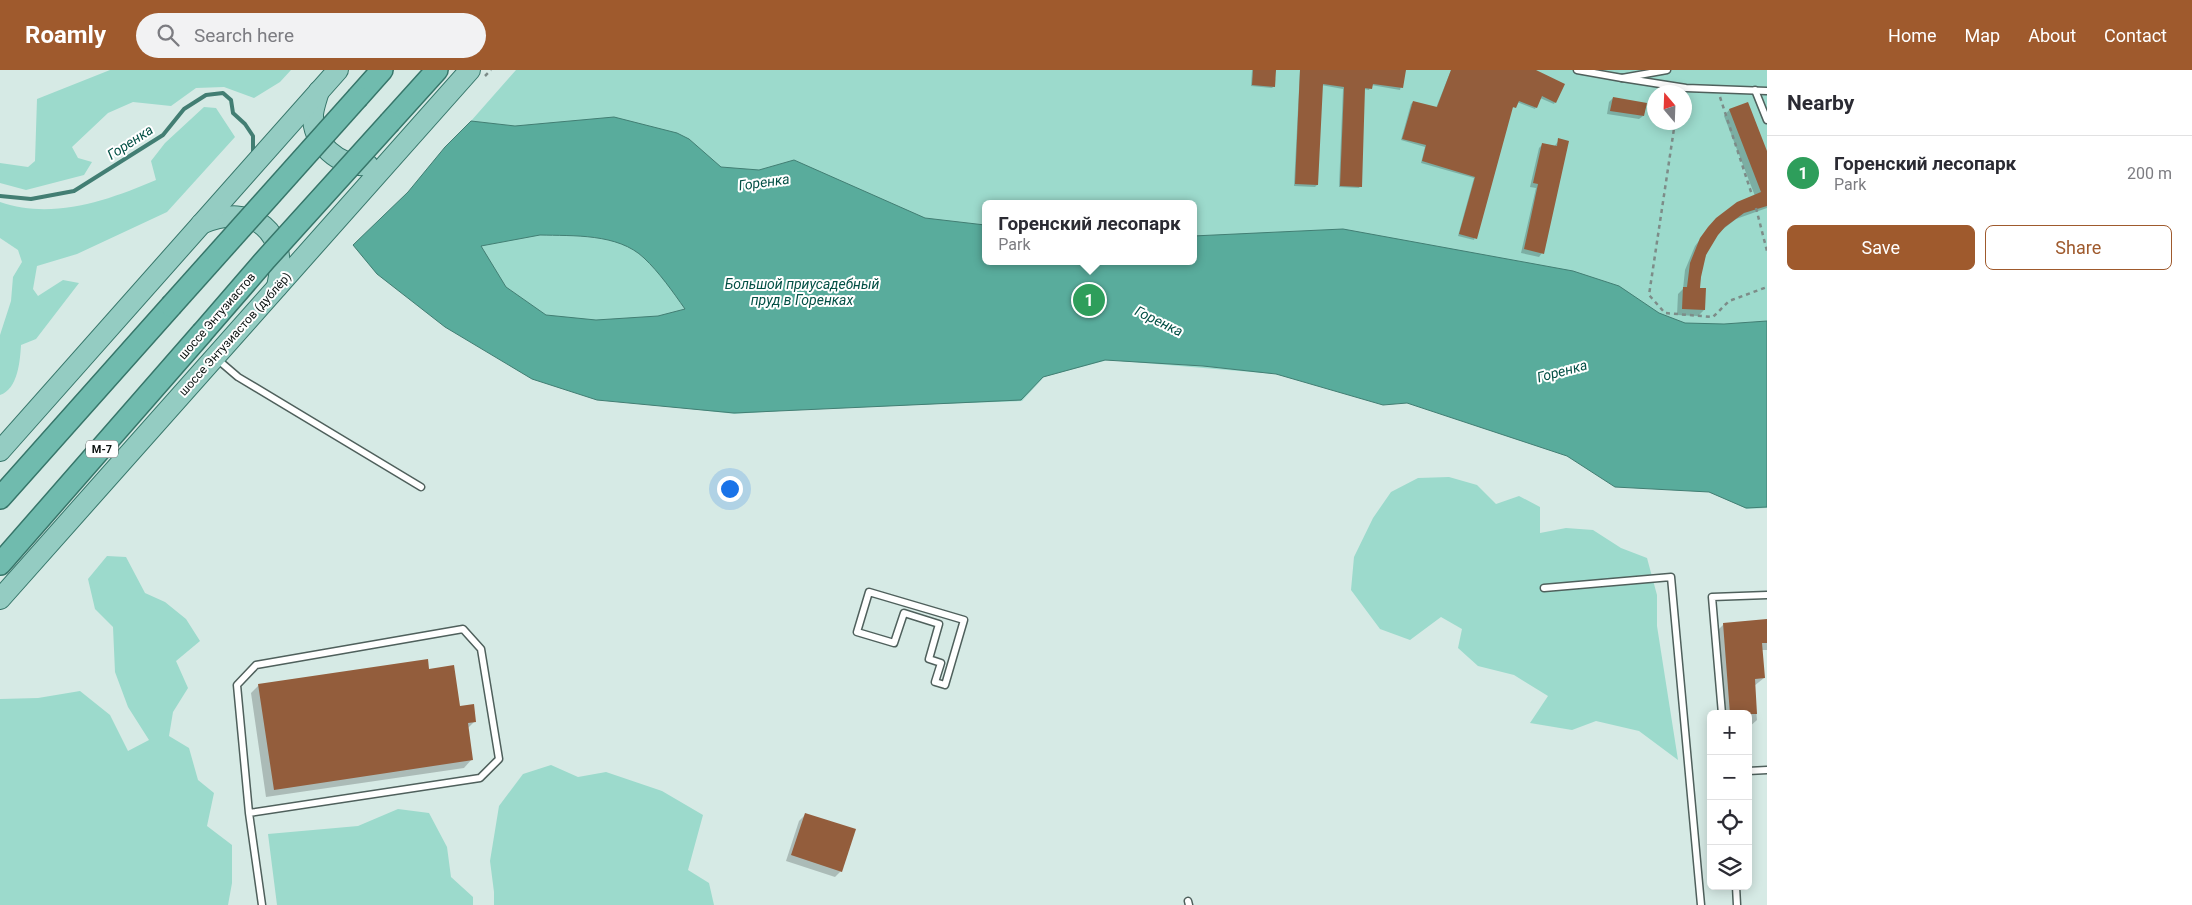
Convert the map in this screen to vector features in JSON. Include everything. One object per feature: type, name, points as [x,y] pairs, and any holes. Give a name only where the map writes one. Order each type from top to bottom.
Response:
[{"type":"highway","points":[[0,498],[382,70]]},
{"type":"highway","name":"шоссе Энтузиастов","points":[[0,564],[266,259],[437,70]]},
{"type":"main road","points":[[0,451],[199,224],[338,70]]},
{"type":"main road","name":"шоссе Энтузиастов (дублёр)","points":[[0,599],[470,70]]},
{"type":"main road","points":[[320,89],[314,106],[314,124],[319,140],[330,153],[344,162],[361,165],[378,163],[395,155]]},
{"type":"main road","points":[[199,224],[215,218],[232,215],[249,218],[264,227],[274,240],[280,256],[280,273],[277,287]]},
{"type":"lane","points":[[1577,70],[1686,88],[1767,90]]},
{"type":"lane","points":[[1622,78],[1667,70]]},
{"type":"lane","points":[[1755,90],[1767,120]]},
{"type":"lane","points":[[215,358],[238,377],[421,487]]},
{"type":"lane","points":[[1544,588],[1671,577],[1700,905]]},
{"type":"lane","points":[[868,592],[964,620],[945,685],[935,682],[940,663],[929,659],[939,624],[904,613],[894,643],[857,632],[868,592]]},
{"type":"lane","points":[[1722,710],[1712,597],[1767,595]]},
{"type":"lane","points":[[248,813],[480,778],[499,759],[481,649],[463,629],[256,665],[237,685],[248,813],[262,905]]},
{"type":"lane","points":[[1752,771],[1767,770]]},
{"type":"lane","points":[[1736,890],[1737,905]]},
{"type":"path","points":[[1718,89],[1752,195]]},
{"type":"path","points":[[1674,130],[1649,295],[1665,313],[1713,317],[1729,301],[1767,288]]},
{"type":"path","points":[[1756,208],[1767,251]]},
{"type":"path","points":[[1694,310],[1694,315]]},
{"type":"shaded area","points":[[110,70],[291,70],[280,82],[254,98],[224,87],[196,88],[171,106],[133,102],[108,113],[72,147],[78,158],[92,162],[84,175],[26,190],[0,183],[0,163],[28,167],[35,161],[37,99]]},
{"type":"shaded area","points":[[516,70],[1767,70],[1767,508],[1747,509],[1709,492],[1615,486],[1570,456],[1406,402],[1385,404],[1276,374],[1108,360],[1044,377],[1022,401],[822,408],[735,414],[599,399],[535,380],[447,326],[377,274],[353,245],[408,192],[445,147]]},
{"type":"shaded area","points":[[204,107],[216,108],[235,137],[167,212],[77,254],[37,266],[33,289],[38,296],[63,280],[79,283],[36,339],[21,345],[17,374],[11,387],[0,395],[0,335],[11,301],[13,277],[22,262],[18,250],[0,238],[0,202],[39,209],[79,206],[118,195],[156,180],[151,161],[165,143]]},
{"type":"shaded area","points":[[1449,477],[1477,485],[1496,504],[1519,496],[1540,507],[1540,533],[1566,528],[1593,530],[1621,548],[1647,558],[1657,595],[1657,626],[1678,760],[1639,731],[1596,721],[1572,730],[1530,723],[1548,696],[1514,675],[1478,666],[1458,648],[1462,629],[1441,617],[1410,640],[1380,629],[1351,590],[1354,557],[1373,518],[1391,492],[1418,478]]},
{"type":"shaded area","points":[[107,556],[126,557],[145,593],[165,602],[186,619],[200,641],[176,661],[188,688],[173,712],[169,736],[189,748],[198,780],[214,793],[207,826],[232,845],[232,883],[228,905],[0,905],[0,699],[38,698],[80,691],[110,715],[128,751],[149,740],[128,707],[115,672],[113,627],[95,609],[88,579]]},
{"type":"shaded area","points":[[551,765],[578,777],[606,772],[662,791],[703,815],[688,870],[709,883],[714,905],[494,905],[490,861],[499,806],[523,774]]},
{"type":"shaded area","points":[[398,809],[429,813],[447,847],[451,877],[473,897],[473,905],[277,905],[268,834],[358,826]]},
{"type":"water","name":"Большой приусадебный пруд в Горенках","points":[[614,117],[677,133],[689,139],[721,167],[759,170],[794,160],[925,218],[982,225],[982,265],[1197,265],[1197,236],[1343,229],[1573,271],[1619,286],[1659,313],[1685,323],[1724,324],[1767,321],[1767,507],[1746,508],[1709,492],[1615,487],[1567,456],[1407,403],[1383,405],[1276,374],[1203,366],[1105,360],[1043,377],[1021,400],[734,413],[597,400],[532,379],[445,327],[377,274],[353,245],[408,192],[445,147],[471,121],[515,126]],"holes":[[[540,235],[580,236],[608,240],[633,250],[655,269],[685,309],[658,316],[596,320],[546,315],[506,287],[481,246]]]},
{"type":"building","points":[[1253,70],[1276,70],[1275,87],[1252,85]]},
{"type":"building","points":[[1300,70],[1406,70],[1403,88],[1373,84],[1372,89],[1365,88],[1362,187],[1340,186],[1344,87],[1323,84],[1318,185],[1295,184]]},
{"type":"building","points":[[1451,70],[1536,70],[1565,84],[1556,103],[1542,96],[1537,108],[1519,101],[1516,108],[1513,107],[1477,239],[1459,234],[1475,177],[1422,161],[1426,145],[1402,139],[1413,101],[1437,107]]},
{"type":"building","points":[[1613,97],[1647,103],[1644,116],[1610,111]]},
{"type":"building","points":[[1748,102],[1767,151],[1767,206],[1744,213],[1725,227],[1718,235],[1706,255],[1701,277],[1700,288],[1706,288],[1705,310],[1682,309],[1683,287],[1687,287],[1690,263],[1700,238],[1716,218],[1737,202],[1761,192],[1729,109]]},
{"type":"building","points":[[1558,138],[1569,141],[1544,254],[1524,249],[1538,184],[1533,183],[1542,143],[1557,146]]},
{"type":"building","points":[[1767,619],[1767,643],[1762,643],[1765,678],[1755,679],[1757,714],[1752,714],[1752,710],[1730,710],[1723,623]]},
{"type":"building","points":[[428,659],[429,669],[454,665],[460,706],[474,704],[476,722],[468,723],[473,760],[274,790],[258,684]]},
{"type":"building","points":[[805,813],[856,829],[842,872],[791,855]]},
{"type":"waterway","name":"Горенка","points":[[0,196],[31,199],[74,191],[163,135],[184,109],[206,95],[223,93],[231,100],[233,113],[245,124],[253,136],[253,151]]},
{"type":"place","name":"Горенский лесопарк","points":[[1089,300]]}]
